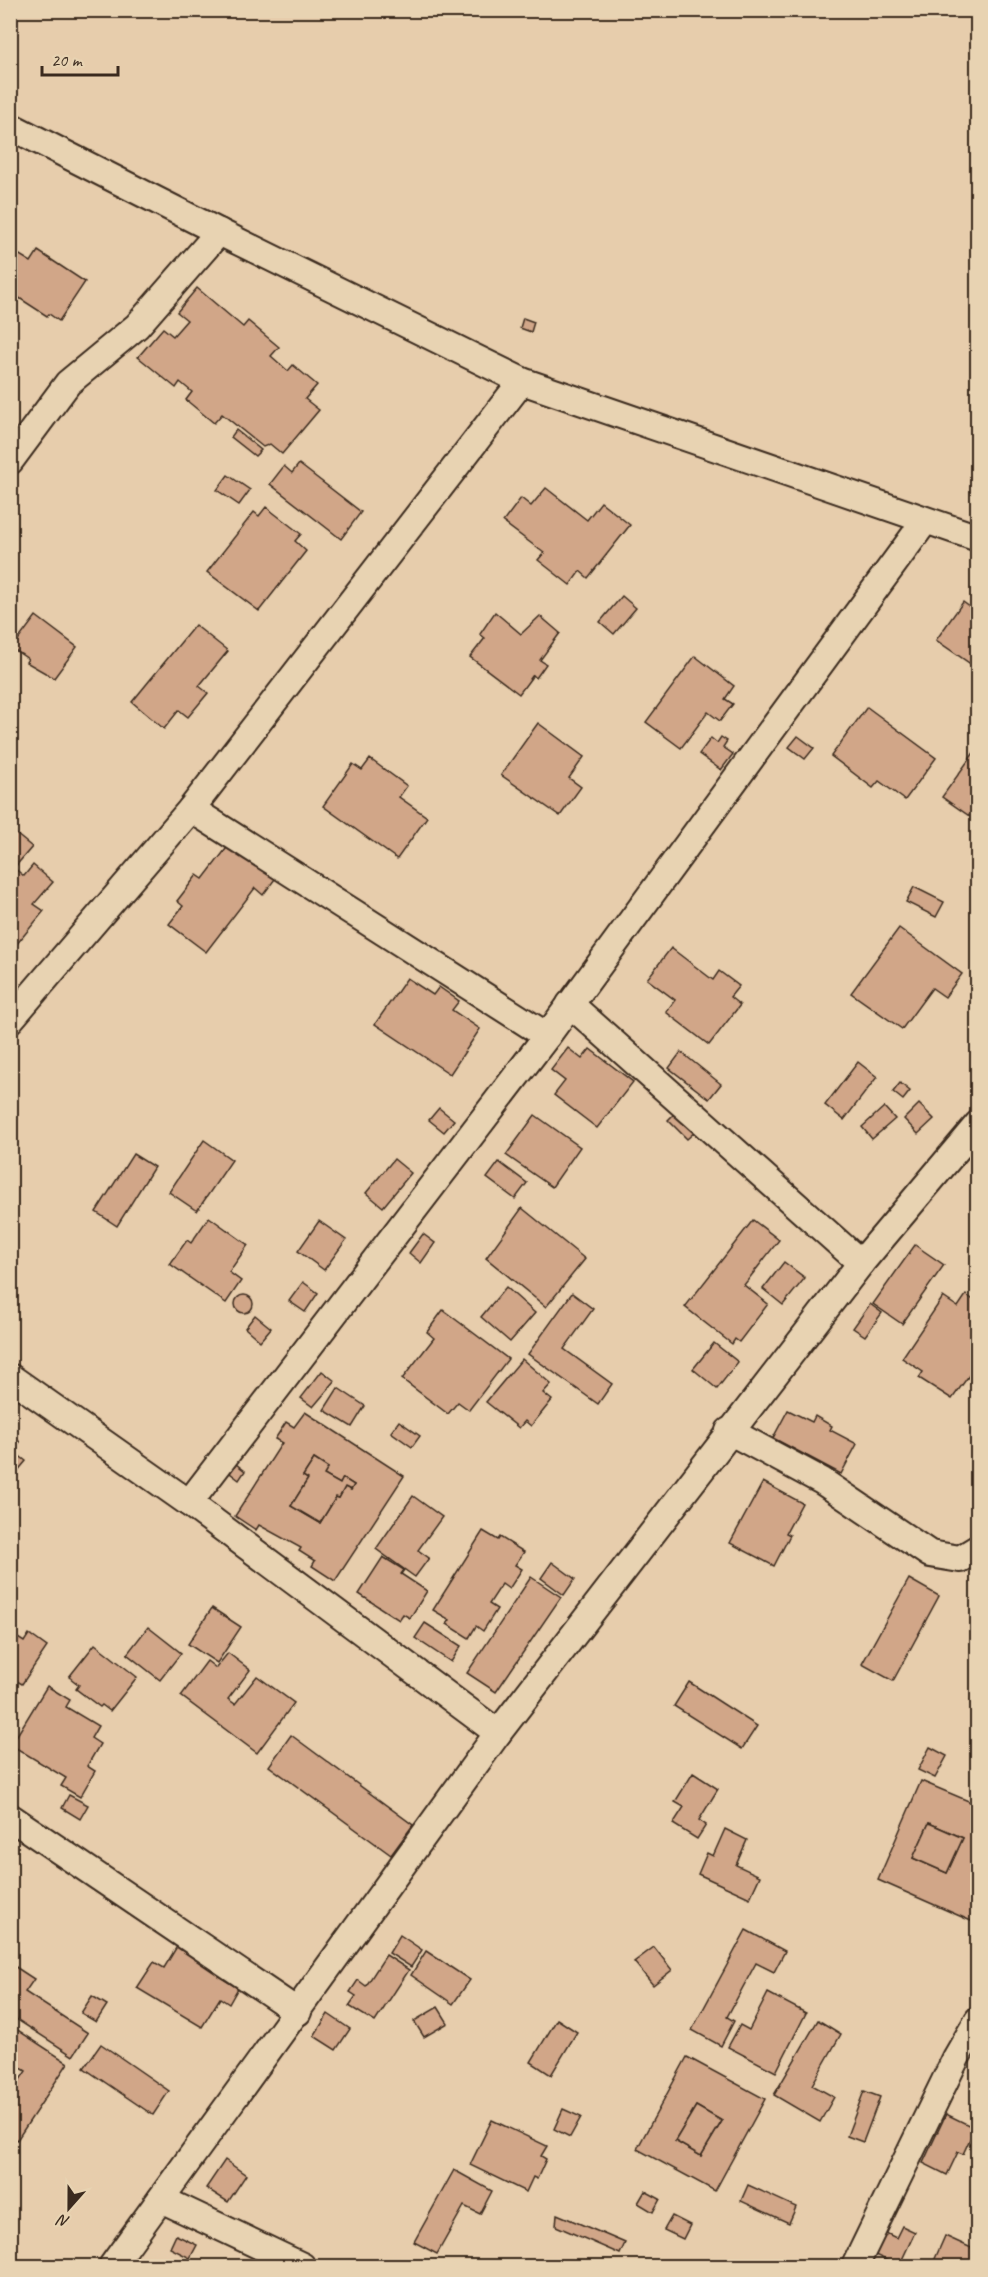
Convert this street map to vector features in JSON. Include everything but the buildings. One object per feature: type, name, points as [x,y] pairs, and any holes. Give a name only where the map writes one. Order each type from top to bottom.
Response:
[{"type":"street","points":[[10,126],[522,381],[978,538]]},
{"type":"street","points":[[10,461],[68,383],[137,326],[219,232]]},
{"type":"street","points":[[10,1020],[191,809],[522,381]]},
{"type":"street","points":[[189,1503],[547,1036],[925,521]]},
{"type":"street","points":[[191,809],[547,1036]]},
{"type":"street","points":[[570,1004],[861,1263]]},
{"type":"street","points":[[112,2266],[498,1733],[861,1263],[978,1124]]},
{"type":"street","points":[[10,1377],[189,1503],[498,1733]]},
{"type":"street","points":[[729,1431],[822,1481],[930,1554],[960,1559],[978,1548]]},
{"type":"street","points":[[10,1817],[298,2012]]},
{"type":"street","points":[[855,2266],[941,2088],[978,2020]]},
{"type":"street","points":[[162,2199],[302,2266]]}]
